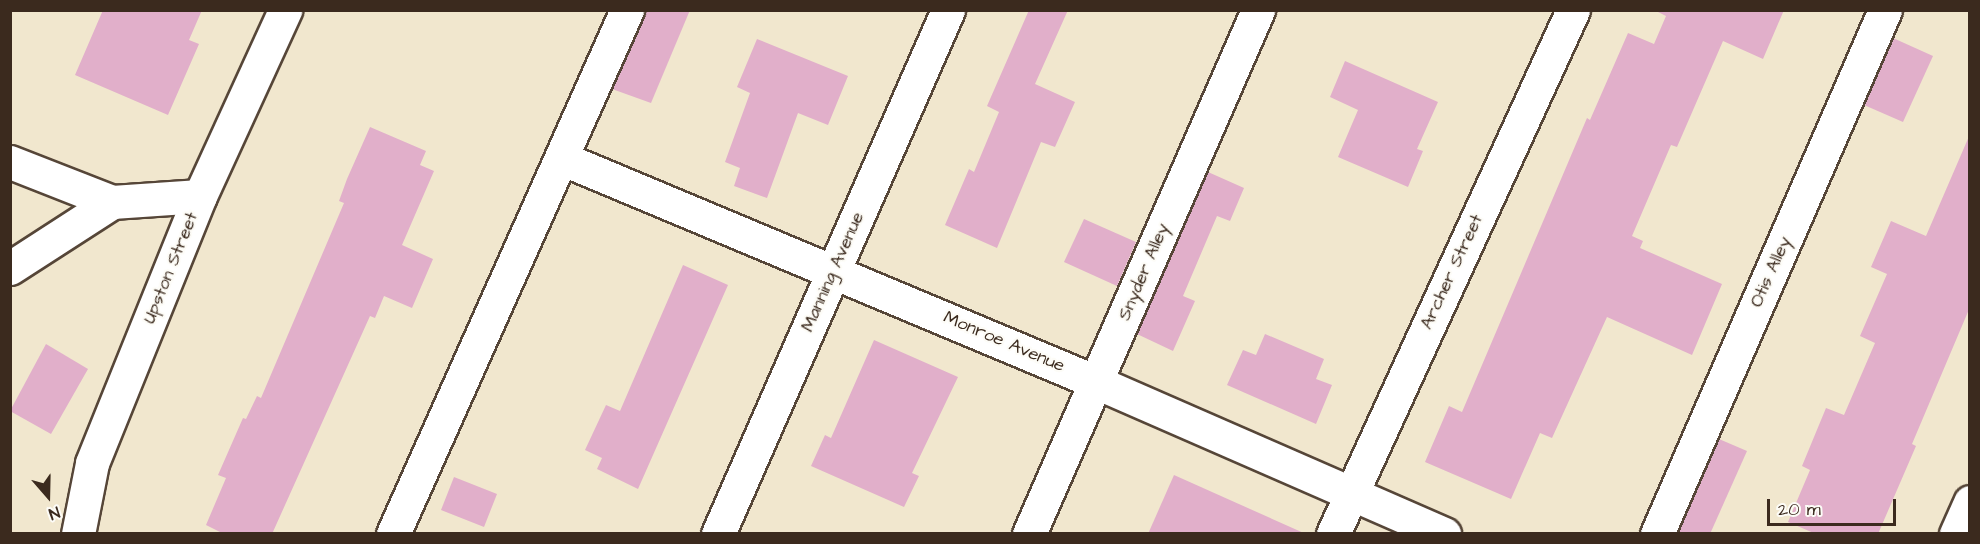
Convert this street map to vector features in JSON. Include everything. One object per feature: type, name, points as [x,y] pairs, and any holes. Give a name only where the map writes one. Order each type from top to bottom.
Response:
[{"type":"street","name":"Upston Street","points":[[78,534],[92,462],[200,196],[285,10]]},
{"type":"street","points":[[393,534],[627,10]]},
{"type":"street","name":"Manning Avenue","points":[[718,534],[948,10]]},
{"type":"street","name":"Snyder Alley","points":[[1029,534],[1258,10]]},
{"type":"street","name":"Archer Street","points":[[1333,534],[1573,10]]},
{"type":"street","name":"Otis Alley","points":[[1657,534],[1885,10]]},
{"type":"street","name":"Monroe Avenue","points":[[561,158],[834,270],[1351,491],[1444,534]]},
{"type":"street","points":[[10,162],[112,202],[200,196]]},
{"type":"street","points":[[10,268],[112,202]]},
{"type":"street","points":[[1956,534],[1970,502]]},
{"type":"building","points":[[103,10],[202,10],[189,40],[199,44],[168,115],[75,75]]},
{"type":"building","points":[[645,10],[690,10],[651,103],[612,89]]},
{"type":"building","points":[[1029,10],[1068,10],[1035,84],[1075,102],[1055,147],[1041,142],[997,248],[945,225],[969,169],[974,172],[999,112],[987,106]]},
{"type":"building","points":[[1654,10],[1784,10],[1763,59],[1723,41],[1677,147],[1671,145],[1632,236],[1643,241],[1640,248],[1722,284],[1692,355],[1607,317],[1552,438],[1540,433],[1511,499],[1425,462],[1449,406],[1462,412],[1587,118],[1590,120],[1628,33],[1654,44],[1666,16]]},
{"type":"building","points":[[1893,38],[1933,56],[1903,122],[1864,105]]},
{"type":"building","points":[[757,39],[848,76],[828,125],[798,113],[767,198],[734,186],[740,168],[725,162],[750,93],[737,87]]},
{"type":"building","points":[[1345,61],[1438,102],[1417,149],[1423,151],[1408,187],[1338,157],[1358,110],[1330,97]]},
{"type":"building","points":[[370,127],[426,151],[420,165],[434,171],[402,245],[433,259],[412,308],[384,296],[375,318],[370,316],[272,534],[224,534],[206,525],[226,478],[218,475],[243,418],[246,419],[257,396],[261,398],[344,203],[339,201]]},
{"type":"building","points":[[1970,134],[1970,307],[1912,444],[1916,446],[1878,534],[1816,534],[1788,522],[1810,470],[1802,466],[1826,408],[1844,415],[1875,343],[1860,336],[1887,274],[1871,267],[1891,221],[1926,236]]},
{"type":"building","points":[[1208,172],[1244,188],[1230,221],[1217,216],[1183,296],[1195,301],[1173,351],[1137,334]]},
{"type":"building","points":[[1084,219],[1136,242],[1117,286],[1064,262]]},
{"type":"building","points":[[683,265],[728,285],[638,489],[597,469],[602,458],[585,450],[606,405],[620,411]]},
{"type":"building","points":[[1265,334],[1324,359],[1316,379],[1332,385],[1316,424],[1227,385],[1243,350],[1256,355]]},
{"type":"building","points":[[874,340],[958,377],[912,473],[919,476],[904,507],[811,466],[825,435],[831,438]]},
{"type":"building","points":[[46,344],[88,369],[51,434],[10,411]]},
{"type":"building","points":[[1719,439],[1747,451],[1710,534],[1678,534]]},
{"type":"building","points":[[1174,475],[1306,534],[1148,534]]},
{"type":"building","points":[[454,477],[497,494],[484,527],[441,510]]}]
